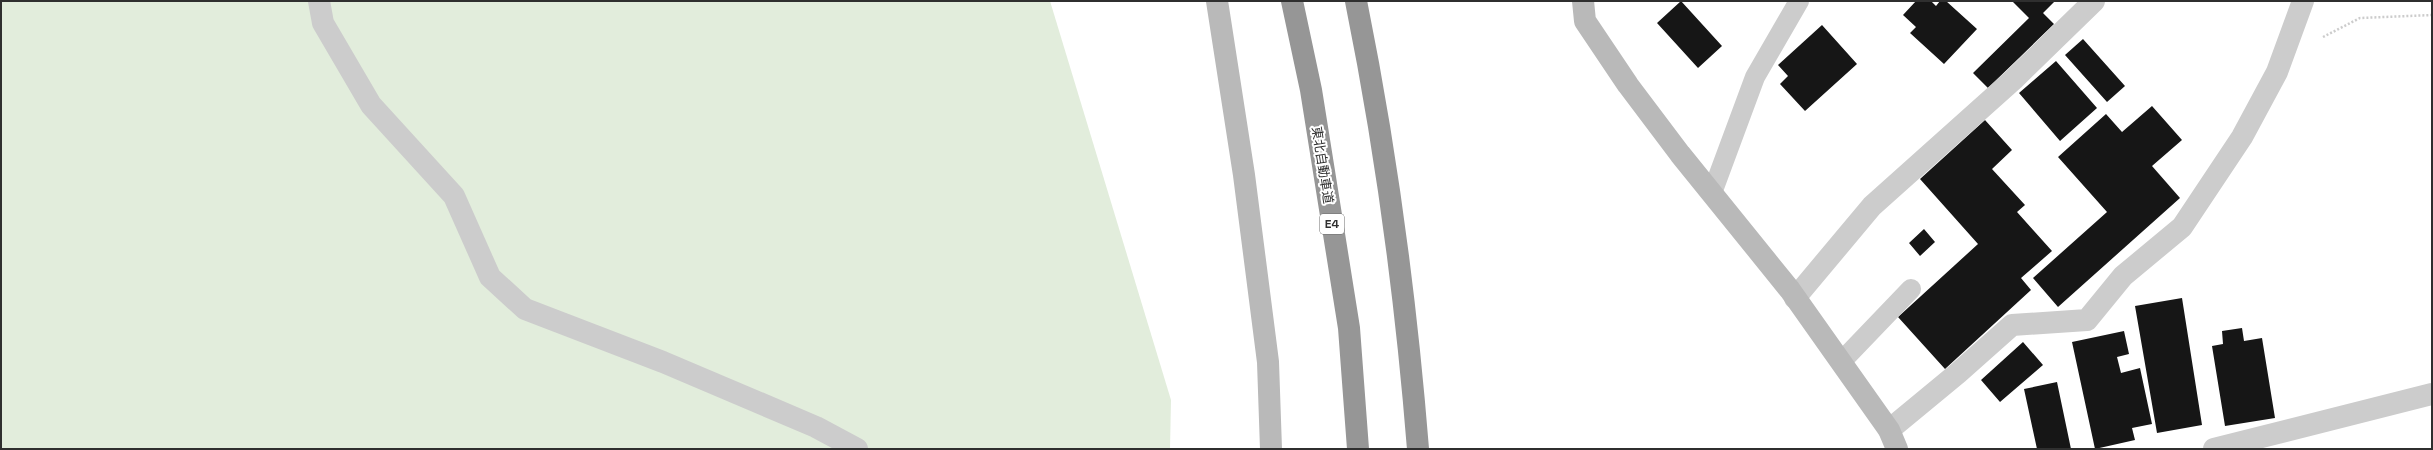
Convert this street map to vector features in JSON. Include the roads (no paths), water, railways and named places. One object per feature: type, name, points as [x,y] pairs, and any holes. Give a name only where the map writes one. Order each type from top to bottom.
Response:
[{"type":"highway","name":"東北自動車道","points":[[1292,1],[1311,90],[1348,328],[1358,449]]},
{"type":"highway","points":[[1356,1],[1372,81],[1408,331],[1418,449]]},
{"type":"street","points":[[319,1],[323,23],[372,105],[454,196],[490,277],[525,309],[663,362],[816,427],[857,449]]},
{"type":"street","points":[[1217,1],[1244,176],[1268,362],[1272,449]]},
{"type":"street","points":[[1583,1],[1585,21],[1628,85],[1795,298],[1841,362],[1893,440],[1958,373],[2012,325],[2087,320],[2123,276],[2182,227],[2242,137],[2277,72],[2299,3]]},
{"type":"street","points":[[1795,298],[1872,206],[2014,79],[2094,1]]},
{"type":"street","points":[[2214,449],[2432,394]]},
{"type":"lane","points":[[1712,193],[1756,77],[1799,1]]},
{"type":"lane","points":[[1841,362],[1911,289]]}]
